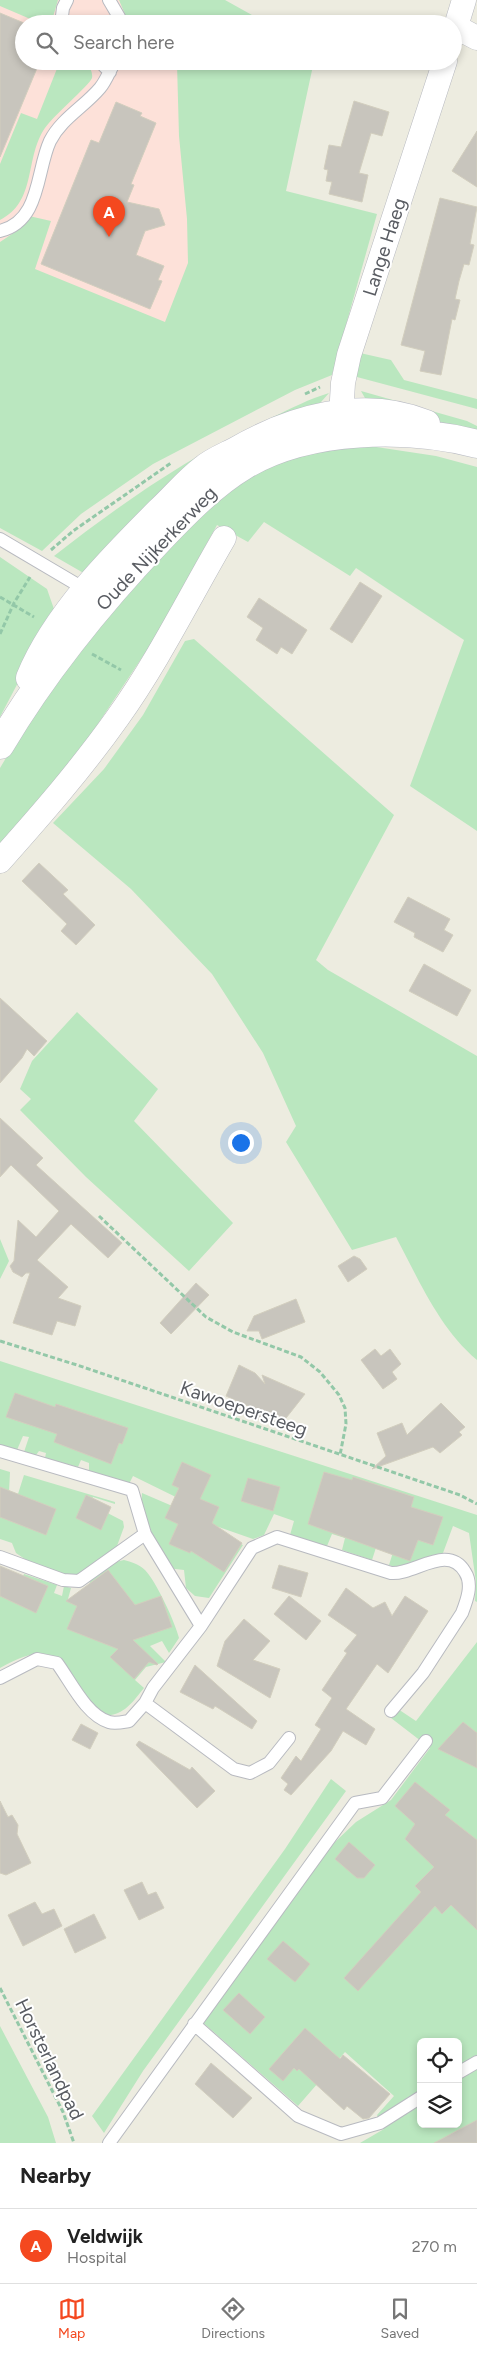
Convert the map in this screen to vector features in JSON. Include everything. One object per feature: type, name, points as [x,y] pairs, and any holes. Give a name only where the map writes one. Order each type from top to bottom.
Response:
[{"type":"street","points":[[460,15],[464,0]]},
{"type":"street","points":[[462,34],[477,38]]},
{"type":"street","name":"Lange Haeg","points":[[340,424],[342,383],[349,355],[442,70]]},
{"type":"street","name":"Oude Nijkerkerweg","points":[[3,741],[47,642],[95,595],[216,485],[246,464],[340,424],[385,432],[449,437],[477,444]]},
{"type":"street","points":[[0,861],[59,794],[118,718],[142,682],[224,538]]},
{"type":"street","name":"Oude Nijkerkerweg","points":[[3,741],[63,653],[95,595]]},
{"type":"lane","points":[[62,15],[67,0]]},
{"type":"lane","points":[[109,0],[118,15]]},
{"type":"lane","points":[[0,231],[19,221],[32,204],[38,188],[46,152],[57,129],[100,88],[110,70]]},
{"type":"lane","points":[[0,538],[42,561],[95,595]]},
{"type":"lane","points":[[0,1451],[132,1490],[144,1534],[201,1626]]},
{"type":"lane","points":[[0,1557],[64,1580],[80,1581],[144,1534]]},
{"type":"lane","points":[[0,1678],[37,1659],[57,1663],[85,1704],[98,1717],[111,1723],[129,1721],[145,1703],[153,1688],[201,1626],[252,1548],[277,1537],[391,1573],[402,1574],[439,1560],[452,1561],[461,1565],[469,1582],[467,1602],[462,1613],[423,1673],[391,1710]]},
{"type":"lane","points":[[145,1703],[234,1769],[250,1773],[269,1763],[289,1738]]},
{"type":"lane","points":[[109,2143],[355,1803],[382,1798],[426,1741]]},
{"type":"lane","points":[[194,2024],[298,2116],[341,2134],[380,2123],[417,2100]]},
{"type":"lane","points":[[462,2071],[477,2062]]},
{"type":"path","points":[[63,653],[77,662],[86,651],[142,682]]},
{"type":"path","points":[[99,1216],[206,1317],[233,1332],[301,1357],[320,1372],[339,1395],[346,1408],[346,1424],[340,1456]]},
{"type":"path","name":"Kawoepersteeg","points":[[0,1341],[86,1368],[340,1456],[460,1495],[477,1504]]},
{"type":"path","name":"Horsterlandpad","points":[[0,1988],[63,2112],[74,2143]]},
{"type":"shaded area","points":[[0,0],[182,0],[196,15],[15,15],[15,70],[221,70],[250,158],[169,365],[0,316]]},
{"type":"green space","points":[[0,0],[58,0],[54,15],[21,15],[0,6]]},
{"type":"green space","points":[[119,0],[225,0],[252,15],[125,15]]},
{"type":"green space","points":[[56,70],[91,70],[92,78],[90,82],[43,131],[37,143],[25,192],[11,212],[0,220],[0,164],[21,113],[37,119]]},
{"type":"green space","points":[[177,70],[312,70],[286,191],[377,214],[332,375],[295,390],[153,464],[81,514],[42,551],[0,528],[0,242],[15,232],[29,216],[51,221],[35,269],[165,322],[188,263],[187,219],[179,136]]},
{"type":"green space","points":[[360,353],[391,360],[404,380],[477,399],[477,409],[357,377],[356,370]]},
{"type":"green space","points":[[361,391],[467,421],[477,426],[477,432],[369,405]]},
{"type":"green space","points":[[329,393],[313,411],[87,575],[54,556],[133,498],[215,446],[301,404]]},
{"type":"green space","points":[[363,445],[436,456],[477,467],[477,831],[410,786],[464,640],[356,568],[350,576],[264,522],[248,542],[217,525],[151,644],[58,784],[0,852],[0,768],[49,686],[190,519],[257,470],[314,449]]},
{"type":"green space","points":[[0,557],[47,589],[55,612],[0,717]]},
{"type":"green space","points":[[194,639],[394,815],[316,960],[328,970],[477,1056],[477,1360],[452,1333],[431,1303],[396,1237],[352,1250],[286,1142],[296,1126],[263,1053],[212,974],[131,889],[53,823],[104,769],[143,715],[185,641]]},
{"type":"green space","points":[[77,1012],[158,1089],[134,1121],[233,1223],[189,1271],[86,1177],[20,1110],[31,1099],[20,1089],[32,1061]]},
{"type":"green space","points":[[0,1239],[9,1261],[0,1279]]},
{"type":"green space","points":[[0,1361],[477,1515],[477,1602],[475,1601],[476,1582],[469,1533],[453,1526],[443,1553],[397,1568],[389,1565],[402,1524],[385,1520],[372,1560],[342,1550],[345,1538],[332,1534],[327,1546],[290,1535],[294,1521],[274,1514],[264,1535],[253,1539],[210,1524],[207,1530],[243,1545],[209,1598],[195,1596],[186,1588],[184,1570],[167,1568],[141,1509],[142,1493],[184,1511],[188,1503],[133,1476],[129,1484],[89,1472],[89,1463],[81,1460],[78,1467],[45,1458],[46,1453],[39,1451],[36,1455],[24,1452],[29,1437],[23,1436],[17,1450],[0,1445]]},
{"type":"green space","points":[[0,1469],[10,1472],[9,1492],[18,1494],[24,1475],[115,1502],[115,1504],[93,1497],[90,1504],[123,1521],[124,1527],[117,1546],[78,1575],[64,1576],[35,1566],[16,1553],[12,1543],[0,1539]]},
{"type":"green space","points":[[124,1560],[140,1566],[149,1575],[165,1602],[179,1638],[169,1653],[162,1641],[150,1646],[166,1662],[146,1667],[135,1680],[144,1688],[126,1708],[115,1714],[101,1715],[88,1700],[70,1673],[52,1656],[39,1654],[22,1657],[0,1668],[0,1587],[17,1593],[24,1574],[57,1585],[54,1593],[62,1596],[64,1586],[71,1588],[68,1599],[95,1610],[107,1598],[87,1580],[111,1563]]},
{"type":"green space","points":[[477,1642],[477,2143],[360,2143],[384,2129],[377,2115],[394,2096],[345,2052],[298,2106],[200,2020],[335,1842],[356,1822],[391,1800],[430,1748],[391,1718],[398,1709],[416,1721]]},
{"type":"green space","points":[[331,1779],[346,1791],[143,2071],[104,2133],[92,2116],[285,1849]]},
{"type":"green space","points":[[0,2026],[48,2117],[56,2143],[0,2143]]},
{"type":"building","points":[[0,13],[15,19],[15,70],[36,70],[0,157]]},
{"type":"building","points":[[354,101],[389,112],[382,136],[371,133],[359,173],[368,175],[362,202],[329,194],[332,182],[326,181],[328,170],[324,169],[329,145],[341,147]]},
{"type":"building","points":[[116,102],[142,113],[140,116],[156,123],[131,184],[134,185],[127,202],[159,209],[165,225],[145,231],[136,255],[164,266],[158,280],[162,281],[150,309],[41,264],[91,140],[99,143]]},
{"type":"building","points":[[477,131],[477,187],[452,171]]},
{"type":"building","points":[[440,198],[477,207],[470,244],[474,245],[469,265],[464,264],[459,281],[455,299],[460,300],[455,320],[452,319],[441,375],[420,371],[425,351],[401,345]]},
{"type":"building","points":[[360,582],[382,596],[352,643],[330,629]]},
{"type":"building","points":[[259,598],[307,630],[292,654],[281,647],[277,654],[256,640],[263,628],[247,617]]},
{"type":"building","points":[[39,863],[68,890],[63,894],[95,925],[76,945],[61,931],[67,924],[22,881]]},
{"type":"building","points":[[408,897],[450,919],[444,930],[453,935],[443,952],[414,937],[415,933],[394,922]]},
{"type":"building","points":[[424,964],[471,990],[457,1016],[409,991]]},
{"type":"building","points":[[0,998],[47,1041],[34,1056],[27,1049],[22,1058],[0,1083]]},
{"type":"building","points":[[0,1118],[43,1158],[36,1165],[122,1243],[108,1258],[71,1224],[37,1260],[68,1287],[58,1298],[81,1306],[75,1326],[57,1321],[52,1335],[13,1323],[30,1273],[26,1273],[22,1277],[13,1272],[10,1266],[14,1261],[18,1220],[36,1237],[59,1211],[11,1165],[0,1177]]},
{"type":"building","points":[[354,1256],[360,1259],[367,1269],[348,1282],[338,1266]]},
{"type":"building","points":[[196,1283],[209,1295],[171,1334],[160,1323]]},
{"type":"building","points":[[296,1299],[305,1322],[262,1339],[259,1331],[247,1331],[254,1316]]},
{"type":"building","points":[[375,1349],[381,1356],[390,1349],[401,1364],[392,1372],[397,1379],[383,1389],[361,1360]]},
{"type":"building","points":[[239,1365],[255,1373],[265,1384],[262,1375],[305,1394],[279,1427],[243,1414],[248,1406],[226,1396]]},
{"type":"building","points":[[15,1393],[55,1407],[56,1404],[128,1428],[122,1444],[119,1443],[111,1464],[54,1442],[57,1434],[6,1417]]},
{"type":"building","points":[[441,1403],[465,1427],[459,1432],[462,1435],[440,1453],[433,1447],[372,1469],[386,1456],[377,1433],[402,1423],[407,1435]]},
{"type":"building","points":[[182,1462],[211,1475],[200,1499],[219,1507],[212,1523],[242,1543],[224,1572],[191,1551],[190,1553],[169,1544],[178,1524],[165,1518],[179,1488],[172,1485]]},
{"type":"building","points":[[324,1472],[352,1480],[353,1477],[414,1497],[411,1507],[443,1517],[433,1545],[418,1540],[410,1561],[308,1524]]},
{"type":"building","points":[[248,1478],[280,1487],[273,1511],[241,1501]]},
{"type":"building","points":[[0,1487],[56,1509],[46,1535],[0,1517]]},
{"type":"building","points":[[86,1495],[111,1507],[101,1530],[76,1518]]},
{"type":"building","points":[[279,1565],[308,1573],[301,1597],[272,1588]]},
{"type":"building","points":[[0,1566],[48,1586],[36,1613],[0,1596]]},
{"type":"building","points":[[108,1570],[135,1605],[161,1596],[172,1627],[133,1640],[158,1664],[149,1662],[134,1679],[110,1657],[118,1649],[67,1629],[77,1606],[66,1601]]},
{"type":"building","points":[[346,1588],[373,1608],[385,1602],[392,1616],[405,1596],[428,1611],[388,1673],[377,1664],[346,1709],[375,1729],[366,1745],[343,1731],[331,1751],[291,1795],[284,1790],[288,1784],[281,1778],[296,1756],[301,1761],[321,1729],[315,1725],[332,1698],[322,1690],[347,1653],[344,1651],[357,1635],[328,1615]]},
{"type":"building","points":[[289,1596],[321,1621],[306,1640],[274,1614]]},
{"type":"building","points":[[244,1619],[270,1641],[253,1660],[280,1669],[270,1698],[217,1666],[225,1641]]},
{"type":"building","points":[[195,1665],[257,1721],[252,1729],[215,1706],[213,1709],[180,1692]]},
{"type":"building","points":[[463,1722],[477,1733],[477,1768],[438,1749]]},
{"type":"building","points":[[81,1724],[98,1733],[90,1749],[72,1740]]},
{"type":"building","points":[[139,1741],[190,1770],[192,1767],[215,1791],[197,1808],[136,1745]]},
{"type":"building","points":[[415,1782],[450,1810],[445,1815],[477,1840],[477,1930],[451,1905],[442,1914],[435,1906],[358,1991],[344,1978],[421,1892],[415,1886],[434,1867],[405,1839],[415,1824],[395,1806]]},
{"type":"building","points":[[0,1801],[8,1817],[12,1815],[18,1825],[17,1834],[31,1863],[6,1875],[0,1873]]},
{"type":"building","points":[[349,1842],[375,1865],[364,1878],[357,1878],[335,1859]]},
{"type":"building","points":[[142,1882],[148,1895],[156,1892],[164,1908],[139,1920],[124,1890]]},
{"type":"building","points":[[35,1902],[42,1914],[54,1909],[62,1926],[23,1946],[8,1915]]},
{"type":"building","points":[[94,1914],[106,1938],[75,1953],[64,1929]]},
{"type":"building","points":[[283,1941],[310,1964],[295,1982],[267,1959]]},
{"type":"building","points":[[239,1993],[265,2017],[250,2034],[223,2010]]},
{"type":"building","points":[[305,2028],[340,2059],[343,2055],[390,2094],[369,2118],[363,2119],[347,2106],[344,2110],[299,2069],[297,2071],[294,2068],[283,2081],[269,2069]]},
{"type":"building","points":[[211,2063],[252,2098],[233,2118],[195,2084]]},
{"type":"building","points":[[477,2120],[477,2143],[434,2143]]},
{"type":"place","name":"Veldwijk","points":[[109,237]]}]
